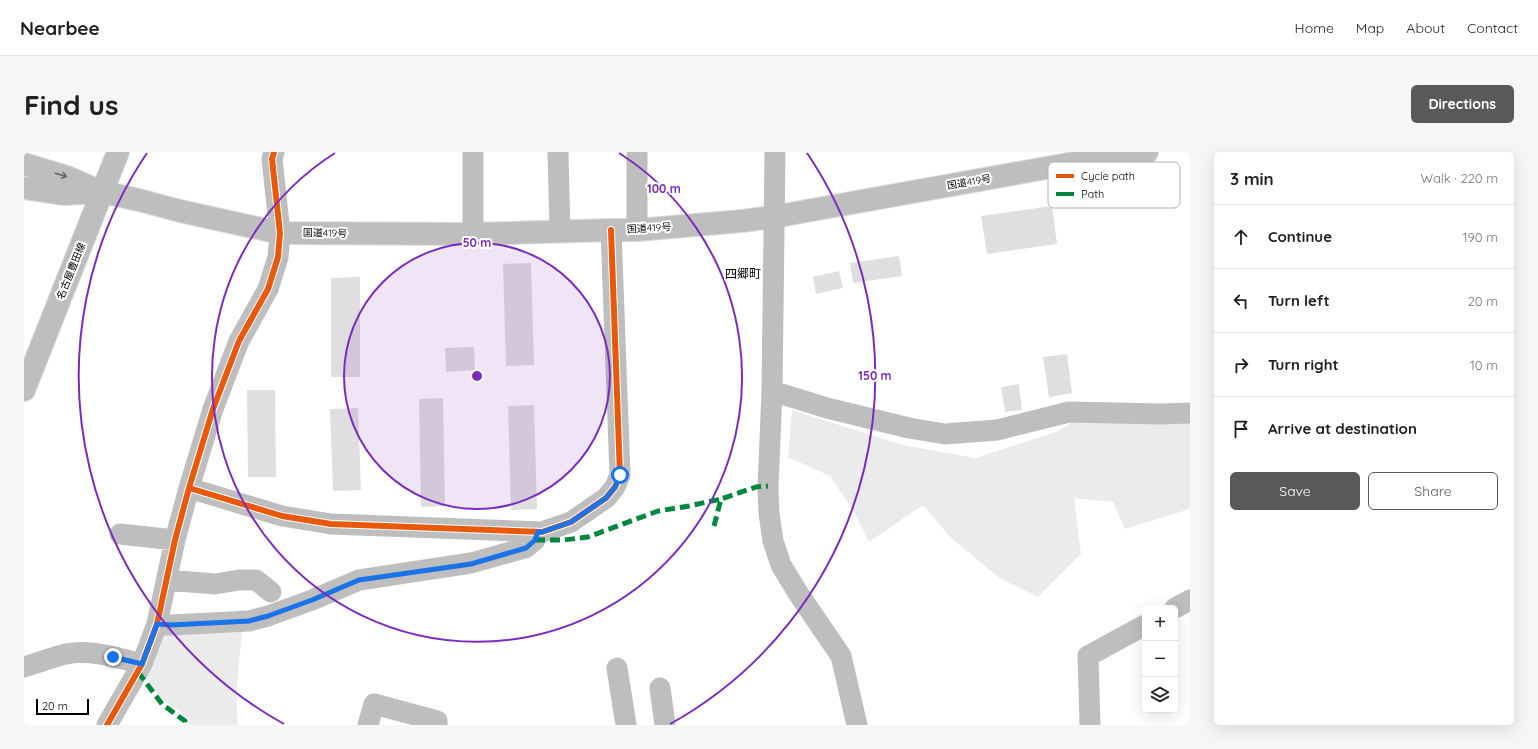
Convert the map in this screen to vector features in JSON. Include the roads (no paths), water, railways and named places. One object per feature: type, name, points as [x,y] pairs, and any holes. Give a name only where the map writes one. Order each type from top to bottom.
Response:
[{"type":"main road","name":"名古屋豊田線","points":[[24,390],[118,152]]},
{"type":"main road","name":"国道419号","points":[[1081,162],[1147,152]]},
{"type":"main road","name":"国道419号","points":[[24,164],[67,177],[102,192],[139,200],[180,212],[280,233],[473,234],[637,230],[773,217],[1048,168]]},
{"type":"main road","name":"国道419号","points":[[24,188],[64,194],[102,192]]},
{"type":"street","points":[[107,725],[142,664],[157,624],[175,540],[212,409],[239,341],[268,289],[278,257],[280,233],[272,159],[274,152]]},
{"type":"street","points":[[473,152],[473,234]]},
{"type":"street","points":[[558,152],[560,232]]},
{"type":"street","points":[[637,152],[637,230]]},
{"type":"street","points":[[775,152],[772,391],[768,488],[769,513],[774,541],[781,565],[798,593],[841,656],[857,725]]},
{"type":"street","points":[[189,488],[282,516],[331,524],[542,532],[571,522],[606,498],[615,487],[620,475],[611,230]]},
{"type":"street","points":[[772,391],[827,408],[909,428],[945,434],[997,430],[1069,412],[1160,414],[1190,413]]},
{"type":"street","points":[[157,624],[172,625],[249,621],[268,616],[312,600],[359,580],[471,564],[526,548],[535,540],[538,532]]},
{"type":"street","points":[[120,534],[175,540]]},
{"type":"street","points":[[167,580],[215,584],[239,580],[256,580],[272,592]]},
{"type":"street","points":[[1178,606],[1190,600]]},
{"type":"street","points":[[1090,725],[1088,656],[1142,627]]},
{"type":"street","points":[[24,667],[65,654],[82,652],[142,664]]},
{"type":"street","points":[[617,668],[626,725]]},
{"type":"street","points":[[660,688],[665,725]]},
{"type":"street","points":[[368,725],[374,704],[437,721],[437,725]]},
{"type":"district","name":"四郷町","points":[[743,273]]}]
